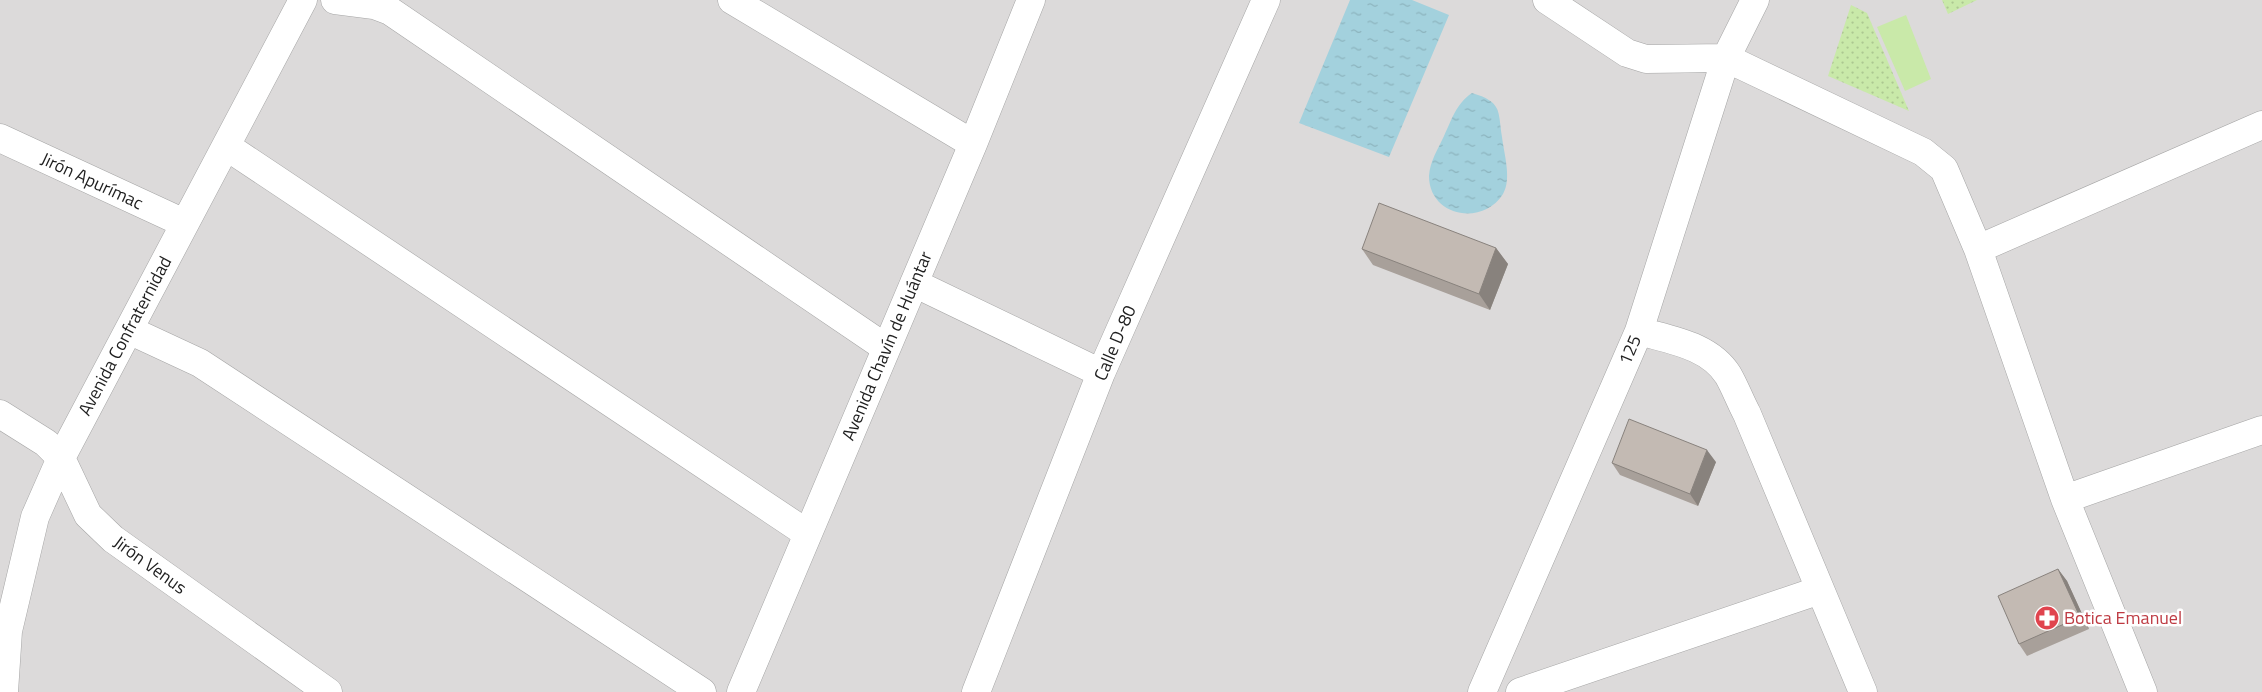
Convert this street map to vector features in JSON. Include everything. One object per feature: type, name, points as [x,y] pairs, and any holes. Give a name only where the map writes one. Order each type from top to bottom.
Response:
[{"type":"street","name":"Avenida Confraternidad","points":[[4,692],[4,629],[36,518],[61,458],[303,0]]},
{"type":"street","points":[[335,0],[374,5],[390,11],[886,348]]},
{"type":"street","points":[[732,0],[973,144]]},
{"type":"street","name":"Avenida Chavín de Huántar","points":[[741,692],[973,144],[1031,0]]},
{"type":"street","name":"Calle D-80","points":[[976,692],[1101,374],[1266,0]]},
{"type":"street","points":[[1547,0],[1627,54],[1646,59],[1726,58],[1923,152],[1944,168],[1978,249],[2065,499],[2143,692]]},
{"type":"street","name":"125","points":[[1482,692],[1639,330],[1726,58],[1755,0]]},
{"type":"street","points":[[1978,249],[2262,125]]},
{"type":"street","name":"Jirón Apurímac","points":[[0,138],[184,223]]},
{"type":"street","points":[[226,146],[808,534]]},
{"type":"street","points":[[914,283],[1101,374]]},
{"type":"street","points":[[129,330],[200,363],[702,692]]},
{"type":"street","points":[[1639,330],[1695,347],[1713,358],[1727,374],[1747,414],[1863,692]]},
{"type":"street","name":"Jirón Venus","points":[[0,414],[46,443],[61,458],[88,515],[113,539],[328,692]]},
{"type":"street","points":[[2065,499],[2262,430]]},
{"type":"street","points":[[1520,692],[1820,590]]},
{"type":"shaded area","points":[[0,0],[2262,0],[2262,692],[0,692]]},
{"type":"green space","points":[[1942,0],[1977,0],[1948,14]]},
{"type":"green space","points":[[1851,5],[1867,13],[1909,111],[1828,76]]},
{"type":"green space","points":[[1906,15],[1931,79],[1905,91],[1877,27]]},
{"type":"water","points":[[1350,0],[1412,0],[1449,15],[1389,157],[1299,123]]},
{"type":"water","points":[[1472,93],[1489,100],[1497,108],[1507,166],[1507,181],[1503,194],[1494,204],[1483,211],[1470,213],[1458,212],[1447,208],[1438,200],[1431,190],[1429,176],[1433,160],[1455,112]]},
{"type":"building","points":[[1379,203],[1496,248],[1479,294],[1362,249]]},
{"type":"building","points":[[1629,419],[1707,450],[1690,494],[1612,463]]},
{"type":"building","name":"Botica Emanuel","points":[[2058,569],[2080,617],[2019,644],[1998,596]]},
{"type":"place","name":"Botica Emanuel","points":[[2047,618]]}]
